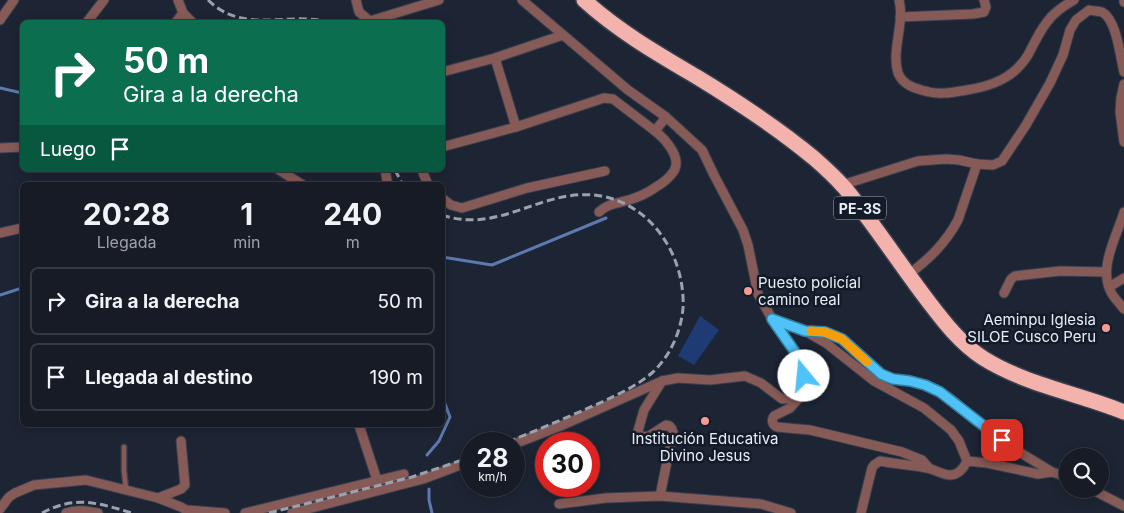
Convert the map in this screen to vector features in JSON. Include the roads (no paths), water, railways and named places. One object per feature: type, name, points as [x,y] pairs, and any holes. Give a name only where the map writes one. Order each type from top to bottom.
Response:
[{"type":"highway","name":"PE-3S","points":[[584,0],[599,14],[633,37],[734,100],[782,133],[815,160],[842,185],[947,326],[982,357],[1026,379],[1124,412]]},
{"type":"street","points":[[0,20],[14,0]]},
{"type":"street","points":[[89,20],[104,0]]},
{"type":"street","points":[[178,0],[183,13],[190,20]]},
{"type":"street","points":[[356,0],[359,12],[368,20]]},
{"type":"street","points":[[376,20],[439,0]]},
{"type":"street","points":[[522,0],[628,90],[666,117],[702,150],[743,230],[758,294],[772,319],[802,362],[804,376],[802,394],[790,408],[774,416],[772,419],[774,425],[824,433],[902,452],[922,460],[929,468]]},
{"type":"street","points":[[898,0],[900,17],[898,72],[901,78],[911,87],[941,94],[996,84],[1005,78],[1026,57],[1047,21],[1074,0]]},
{"type":"street","points":[[900,17],[984,12],[986,7],[984,0]]},
{"type":"street","points":[[842,185],[918,161],[946,159],[993,165],[1002,161],[1050,83],[1063,55],[1070,30],[1076,20],[1090,10],[1101,12],[1109,18],[1114,28],[1124,72]]},
{"type":"street","points":[[178,20],[183,13]]},
{"type":"street","points":[[445,71],[495,58],[563,35]]},
{"type":"street","points":[[495,58],[516,127]]},
{"type":"street","points":[[1124,84],[1120,112],[1124,142]]},
{"type":"street","points":[[445,146],[516,127],[604,98],[613,99],[656,130],[668,144],[675,157],[676,166],[675,170],[666,179],[649,192],[609,205],[599,212]]},
{"type":"street","points":[[656,130],[666,117]]},
{"type":"street","points":[[0,148],[20,147]]},
{"type":"street","points":[[908,275],[932,255],[955,226],[977,164]]},
{"type":"street","points":[[445,200],[451,205],[462,208],[527,188],[605,170]]},
{"type":"street","points":[[1124,212],[1111,246],[1106,272],[1111,293],[1124,309]]},
{"type":"street","points":[[0,233],[20,228]]},
{"type":"street","points":[[1004,293],[1015,276],[1060,271],[1106,272]]},
{"type":"street","points":[[1109,287],[1124,278]]},
{"type":"street","points":[[772,319],[805,331],[826,343],[874,381],[924,408],[951,430],[959,441],[966,461],[964,468],[952,475],[946,475],[929,468],[877,462],[872,468],[861,513]]},
{"type":"street","points":[[805,331],[825,332],[842,339],[881,374],[893,379],[925,385],[940,392],[1016,450],[1052,472],[1059,474]]},
{"type":"street","points":[[525,440],[662,381],[678,378],[710,380],[745,376],[761,383],[782,400],[799,398]]},
{"type":"street","points":[[660,496],[673,432],[672,428],[666,425],[649,436],[643,437],[638,431],[644,410],[662,381]]},
{"type":"street","points":[[360,427],[380,479],[392,488]]},
{"type":"street","points":[[158,498],[181,489],[185,485],[181,441]]},
{"type":"street","points":[[966,461],[987,463],[1038,474],[1052,472]]},
{"type":"street","points":[[292,513],[392,488],[460,465]]},
{"type":"street","points":[[245,513],[404,474]]},
{"type":"street","points":[[0,509],[4,497],[34,484],[86,480],[158,498],[189,511],[225,513]]},
{"type":"street","points":[[559,504],[606,498],[660,496],[761,504],[791,513]]},
{"type":"street","points":[[1108,498],[1124,506]]},
{"type":"street","points":[[66,513],[71,511],[98,513]]},
{"type":"lane","points":[[124,447],[126,489]]},
{"type":"waterway","points":[[0,88],[20,93]]},
{"type":"waterway","points":[[445,257],[492,265],[606,218]]},
{"type":"waterway","points":[[0,295],[20,289]]},
{"type":"waterway","points":[[427,455],[439,441],[450,417],[445,404]]},
{"type":"waterway","points":[[429,489],[432,513]]},
{"type":"railway","points":[[208,0],[222,11],[236,17],[266,20]]},
{"type":"railway","points":[[266,20],[318,20]]},
{"type":"railway","points":[[396,172],[401,182]]},
{"type":"railway","points":[[445,216],[463,220],[484,219],[560,198],[580,195],[601,196],[624,203],[644,216],[660,233],[675,260],[682,287],[683,308],[677,335],[665,359],[647,377],[623,392],[525,435]]},
{"type":"railway","points":[[269,513],[412,477],[460,461]]},
{"type":"railway","points":[[42,513],[54,507],[76,502],[98,504],[132,513]]},
{"type":"place","name":"Puesto policíal camino real","points":[[748,291]]},
{"type":"place","name":"Aeminpu Iglesia SILOE Cusco Peru","points":[[1106,328]]},
{"type":"place","name":"Institución Educativa Divino Jesus","points":[[705,421]]}]
